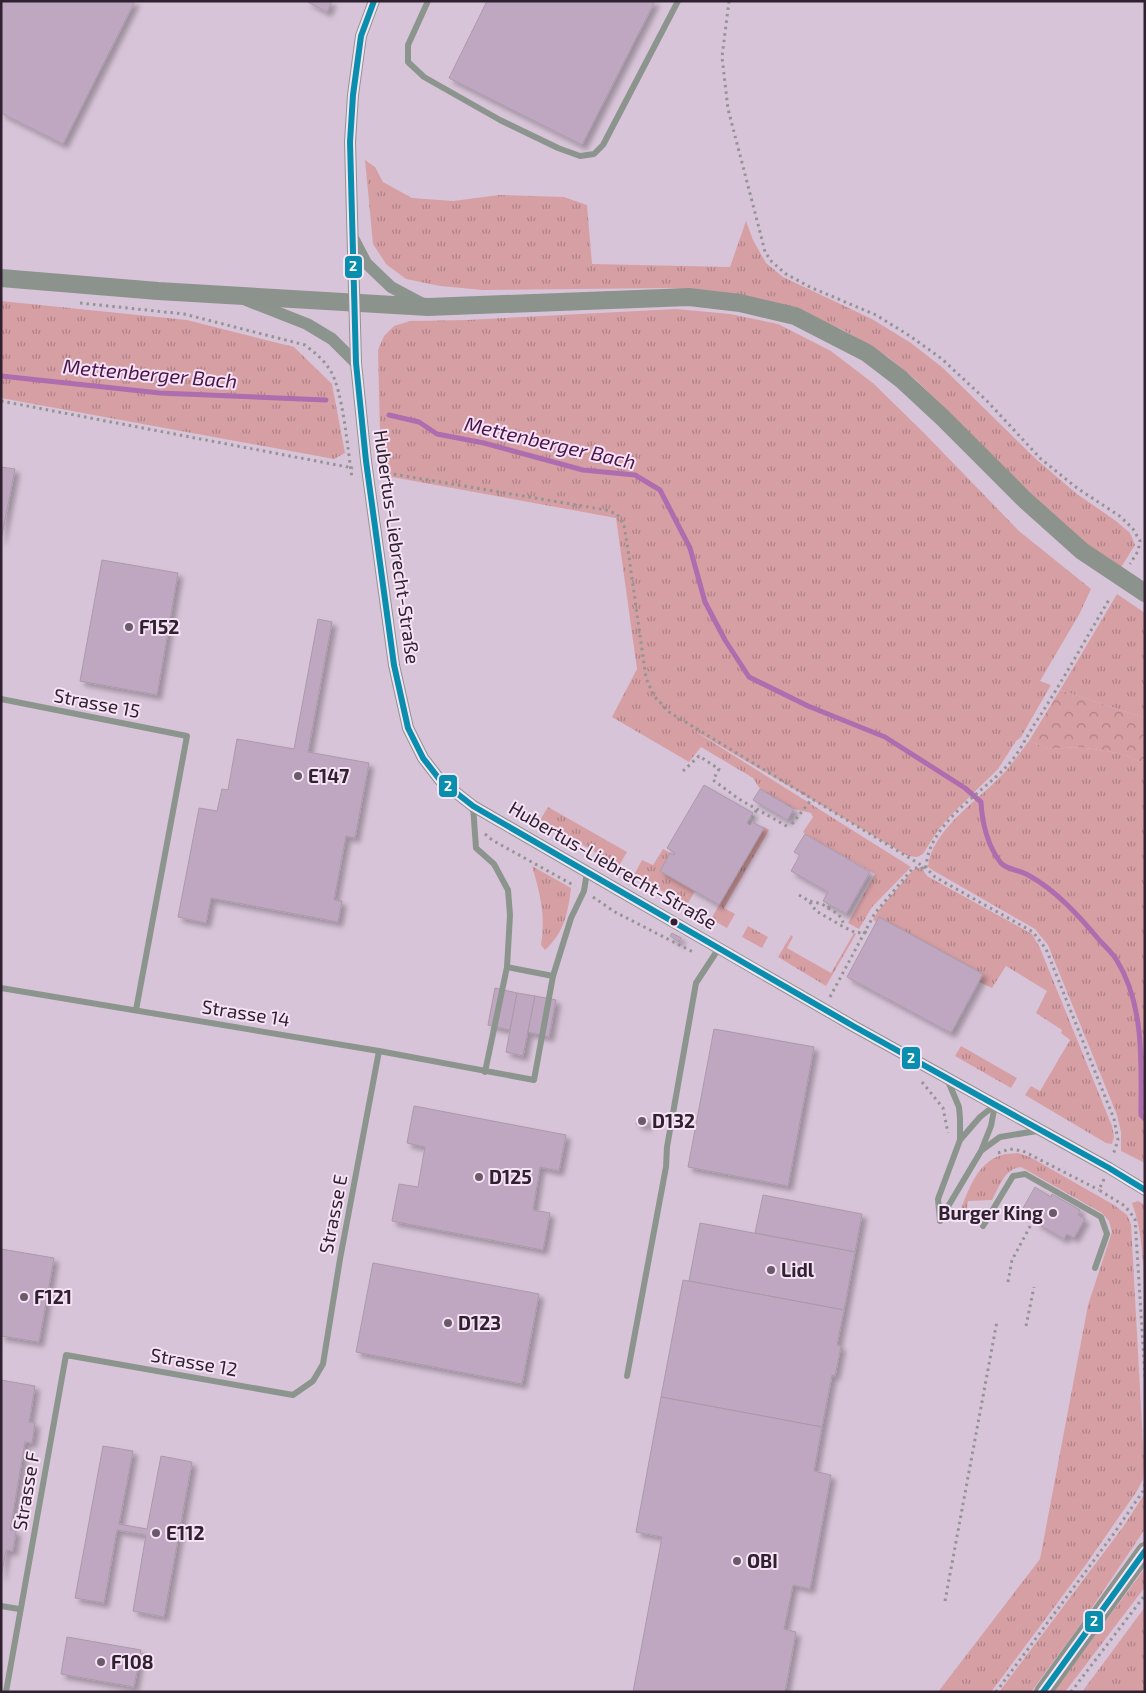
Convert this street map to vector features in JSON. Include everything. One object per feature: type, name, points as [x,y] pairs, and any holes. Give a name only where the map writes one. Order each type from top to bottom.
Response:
[{"type":"main road","points":[[1,278],[234,296],[428,307],[689,297],[740,303],[795,316],[867,353],[901,379],[1053,525],[1082,550],[1145,593]]},
{"type":"main road","points":[[1042,1692],[1076,1648],[1145,1551]]},
{"type":"street","name":"Hubertus-Liebrecht-Straße","points":[[374,1],[361,36],[353,95],[350,172],[356,363],[368,471],[394,666],[408,728],[423,758],[440,780],[473,806],[824,1009],[1145,1190]]},
{"type":"street","name":"Hubertus-Liebrecht-Straße","points":[[352,237],[366,263],[391,287],[428,307]]},
{"type":"street","points":[[234,296],[307,324],[332,339],[356,363]]},
{"type":"lane","points":[[428,1],[408,45],[408,62],[424,77],[500,120],[558,148],[580,156],[594,154],[603,145],[678,1]]},
{"type":"lane","name":"Strasse 15","points":[[1,699],[187,736],[136,1010]]},
{"type":"lane","points":[[473,806],[476,848],[494,864],[508,890],[510,915],[508,967],[485,1072]]},
{"type":"lane","points":[[508,967],[553,976],[571,918],[584,891],[588,871]]},
{"type":"lane","points":[[627,1376],[666,1168],[666,1147],[696,983],[719,948]]},
{"type":"lane","name":"Strasse 14","points":[[1,988],[379,1051],[534,1080],[553,976]]},
{"type":"lane","name":"Strasse E","points":[[313,1381],[323,1364],[340,1258],[379,1051]]},
{"type":"lane","points":[[946,1078],[959,1107],[960,1140]]},
{"type":"lane","points":[[995,1105],[981,1151],[940,1221],[938,1198],[960,1140],[980,1117],[995,1105]]},
{"type":"lane","points":[[981,1151],[1000,1138],[1040,1130]]},
{"type":"lane","points":[[982,1226],[1013,1176],[1025,1174],[1101,1217],[1107,1234],[1095,1268]]},
{"type":"lane","name":"Strasse 12","points":[[66,1355],[293,1395],[313,1381]]},
{"type":"lane","name":"Strasse F","points":[[6,1692],[66,1355]]},
{"type":"lane","points":[[1,1606],[20,1609]]},
{"type":"path","points":[[729,1],[722,57],[728,109],[759,228],[766,252],[772,262],[786,274],[810,287],[876,315],[942,359],[987,401],[1041,459],[1077,488],[1121,517],[1133,529],[1140,541],[1138,551],[1129,565]]},
{"type":"path","points":[[74,302],[184,314],[305,345],[321,358],[332,372],[339,398],[354,487]]},
{"type":"path","points":[[1,402],[368,471],[587,507],[617,514],[624,526],[646,678],[654,696],[670,712],[811,800],[926,868],[935,877],[1033,932],[1046,949],[1114,1120],[1118,1140],[1109,1168],[1099,1190]]},
{"type":"path","points":[[926,868],[926,858],[930,848],[943,828],[965,803],[1008,765],[1044,709],[1110,598]]},
{"type":"path","points":[[683,772],[699,756],[719,770],[712,780],[757,809],[791,826],[811,800]]},
{"type":"path","points":[[749,824],[757,809]]},
{"type":"path","points":[[475,826],[492,840],[584,891],[615,912],[710,961]]},
{"type":"path","points":[[824,1009],[875,913],[912,868],[926,868]]},
{"type":"path","points":[[800,895],[809,901],[816,910],[856,933],[865,932],[870,935]]},
{"type":"path","points":[[809,901],[829,906],[843,920],[844,926]]},
{"type":"path","points":[[916,1079],[924,1084],[943,1108],[948,1134],[960,1140]]},
{"type":"path","points":[[981,1151],[991,1156],[1010,1149],[1023,1151],[1099,1190],[1125,1206],[1134,1219],[1145,1378]]},
{"type":"path","points":[[1008,1282],[1012,1260],[1034,1221]]},
{"type":"path","points":[[1026,1326],[1034,1287]]},
{"type":"path","points":[[945,1601],[997,1320]]},
{"type":"path","points":[[996,1692],[1116,1532],[1145,1484]]},
{"type":"path","points":[[1071,1692],[1145,1595]]},
{"type":"green space","points":[[365,160],[375,167],[383,182],[412,198],[453,201],[499,195],[564,197],[587,205],[592,264],[730,267],[746,221],[753,240],[766,263],[783,277],[872,319],[911,343],[943,368],[1037,460],[1077,494],[1130,533],[1135,545],[1120,569],[1082,544],[915,379],[888,357],[845,331],[816,318],[743,296],[715,291],[671,288],[483,290],[440,286],[406,279],[386,264],[373,244]]},
{"type":"green space","points":[[1,301],[187,320],[294,347],[332,384],[345,453],[334,459],[1,398]]},
{"type":"green space","points":[[676,309],[730,314],[778,324],[831,351],[874,384],[1019,531],[1091,589],[1080,613],[1040,681],[1051,685],[1021,737],[1016,741],[998,769],[950,816],[938,830],[923,854],[917,857],[908,856],[690,728],[911,867],[872,907],[859,929],[848,923],[875,874],[805,834],[803,832],[813,817],[811,813],[794,809],[760,789],[753,778],[701,747],[689,762],[612,717],[637,669],[616,518],[381,475],[378,350],[384,336],[394,326],[410,321],[467,320]]},
{"type":"green space","points":[[1117,594],[1145,613],[1145,718],[1060,690]]},
{"type":"green space","points":[[1060,690],[1145,718],[1145,763],[1118,753],[1080,747],[1048,749],[1029,741]]},
{"type":"green space","points":[[1029,741],[1048,749],[1080,747],[1118,753],[1145,763],[1145,1163],[1121,1151],[1121,1132],[1117,1115],[1048,945],[1035,929],[928,867],[931,854],[945,830],[1001,776]]},
{"type":"green space","points":[[548,807],[627,852],[619,866],[540,820]]},
{"type":"green space","points":[[764,827],[769,830],[724,908],[735,914],[727,928],[711,919]]},
{"type":"green space","points":[[663,849],[670,853],[660,871],[695,891],[687,905],[634,875],[642,860],[653,865]]},
{"type":"green space","points":[[532,866],[571,888],[561,930],[545,950],[541,945],[543,925],[541,905]]},
{"type":"green space","points":[[921,867],[927,876],[1032,934],[1040,948],[1112,1126],[1114,1137],[1112,1144],[1106,1143],[1025,1095],[1031,1086],[1040,1091],[1070,1040],[1061,1033],[1062,1030],[1036,1013],[1047,991],[1006,966],[992,988],[979,982],[983,974],[873,920],[878,911],[913,870]]},
{"type":"green space","points":[[748,926],[768,937],[762,948],[742,937]]},
{"type":"green space","points":[[854,933],[856,934],[826,986],[778,957],[791,935],[793,937],[787,948],[831,973]]},
{"type":"green space","points":[[961,1046],[1017,1078],[1011,1088],[955,1056]]},
{"type":"green space","points":[[1018,1153],[1030,1157],[1114,1205],[1127,1215],[1131,1224],[1144,1462],[1143,1479],[1137,1491],[1087,1563],[991,1692],[938,1692],[1040,1559],[1088,1305],[1112,1232],[1109,1221],[1102,1213],[1021,1167],[1015,1168],[1006,1175],[992,1200],[968,1201],[966,1213],[960,1212],[975,1178],[986,1164],[1002,1155]]},
{"type":"green space","points":[[1138,1201],[1145,1205],[1145,1306],[1141,1241],[1132,1203]]},
{"type":"green space","points":[[1145,1493],[1145,1529],[1083,1621],[1031,1692],[999,1692],[1123,1527]]},
{"type":"green space","points":[[1145,1568],[1145,1587],[1065,1692],[1053,1692]]},
{"type":"green space","points":[[1145,1607],[1145,1688],[1143,1692],[1082,1692]]},
{"type":"building","points":[[1,1],[135,1],[63,144],[1,113]]},
{"type":"building","points":[[306,1],[332,1],[327,12]]},
{"type":"building","points":[[487,1],[655,1],[582,145],[449,78]]},
{"type":"building","points":[[1,467],[15,469],[1,540]]},
{"type":"building","name":"F152","points":[[102,560],[178,573],[157,695],[80,681]]},
{"type":"building","name":"E147","points":[[318,619],[332,622],[308,752],[369,763],[355,838],[346,836],[334,900],[342,901],[338,922],[211,898],[206,923],[178,917],[199,808],[217,811],[222,789],[228,790],[237,739],[294,749]]},
{"type":"building","points":[[704,785],[753,813],[747,823],[750,825],[752,822],[764,828],[719,905],[660,871],[670,853],[674,855],[675,853],[667,848]]},
{"type":"building","points":[[760,789],[794,809],[787,820],[753,800]]},
{"type":"building","points":[[805,834],[870,872],[846,914],[823,901],[828,892],[791,871],[800,855],[794,852]]},
{"type":"building","points":[[879,917],[983,974],[951,1033],[847,977]]},
{"type":"building","points":[[672,933],[681,938],[679,942],[670,936]]},
{"type":"building","points":[[495,988],[517,993],[510,1030],[488,1025]]},
{"type":"building","points":[[517,993],[535,996],[523,1056],[506,1052]]},
{"type":"building","points":[[535,996],[556,1000],[549,1037],[528,1032]]},
{"type":"building","points":[[714,1029],[814,1047],[788,1186],[688,1167]]},
{"type":"building","name":"D125","points":[[414,1106],[566,1135],[559,1171],[540,1167],[533,1210],[550,1213],[543,1250],[392,1221],[399,1184],[418,1187],[425,1147],[407,1143]]},
{"type":"building","name":"D132","points":[[638,1117],[648,1119],[647,1126],[636,1124]]},
{"type":"building","name":"Burger King","points":[[1035,1187],[1051,1197],[1052,1194],[1080,1210],[1078,1215],[1085,1219],[1074,1238],[1067,1234],[1064,1239],[1036,1223],[1038,1219],[1022,1210]]},
{"type":"building","points":[[763,1195],[862,1214],[855,1252],[755,1233]]},
{"type":"building","name":"Lidl","points":[[700,1223],[855,1252],[844,1310],[689,1281]]},
{"type":"building","name":"F121","points":[[1,1249],[54,1258],[39,1342],[1,1336]]},
{"type":"building","name":"D123","points":[[373,1263],[539,1294],[522,1384],[356,1352]]},
{"type":"building","points":[[683,1280],[844,1310],[837,1345],[841,1346],[835,1376],[832,1375],[822,1427],[661,1397]]},
{"type":"building","points":[[1,1380],[35,1386],[29,1422],[35,1423],[32,1443],[25,1442],[10,1530],[16,1531],[13,1551],[6,1550],[1,1577]]},
{"type":"building","name":"OBI","points":[[661,1397],[822,1427],[814,1471],[831,1475],[810,1589],[793,1585],[784,1629],[796,1632],[785,1692],[633,1692],[662,1537],[636,1532]]},
{"type":"building","name":"E112","points":[[103,1446],[133,1451],[119,1524],[147,1529],[161,1456],[192,1462],[164,1617],[133,1611],[146,1535],[117,1530],[104,1603],[75,1598]]},
{"type":"building","name":"F108","points":[[67,1637],[141,1650],[134,1687],[61,1674]]},
{"type":"waterway","name":"Mettenberger Bach","points":[[1,376],[160,393],[326,400]]},
{"type":"waterway","name":"Mettenberger Bach","points":[[389,415],[419,422],[437,434],[484,443],[583,470],[635,475],[660,490],[690,548],[705,602],[725,640],[749,677],[808,706],[885,737],[965,788],[981,802],[986,834],[996,857],[1001,863],[1028,875],[1058,896],[1114,957],[1125,977],[1137,1015],[1141,1055],[1141,1115],[1145,1119]]},
{"type":"transit line","name":"2","points":[[374,1],[361,36],[353,95],[350,142],[356,363],[366,461],[394,665],[408,728],[423,758],[440,780],[473,806],[855,1027],[1109,1168],[1145,1190]]},
{"type":"transit line","name":"2","points":[[1043,1692],[1145,1551]]},
{"type":"place","name":"F152","points":[[129,627]]},
{"type":"place","name":"E147","points":[[298,776]]},
{"type":"place","name":"D132","points":[[642,1121]]},
{"type":"place","name":"D125","points":[[479,1177]]},
{"type":"place","name":"Burger King","points":[[1053,1213]]},
{"type":"place","name":"Lidl","points":[[771,1270]]},
{"type":"place","name":"F121","points":[[24,1297]]},
{"type":"place","name":"D123","points":[[448,1323]]},
{"type":"place","name":"E112","points":[[156,1533]]},
{"type":"place","name":"OBI","points":[[737,1561]]},
{"type":"place","name":"F108","points":[[101,1662]]}]
